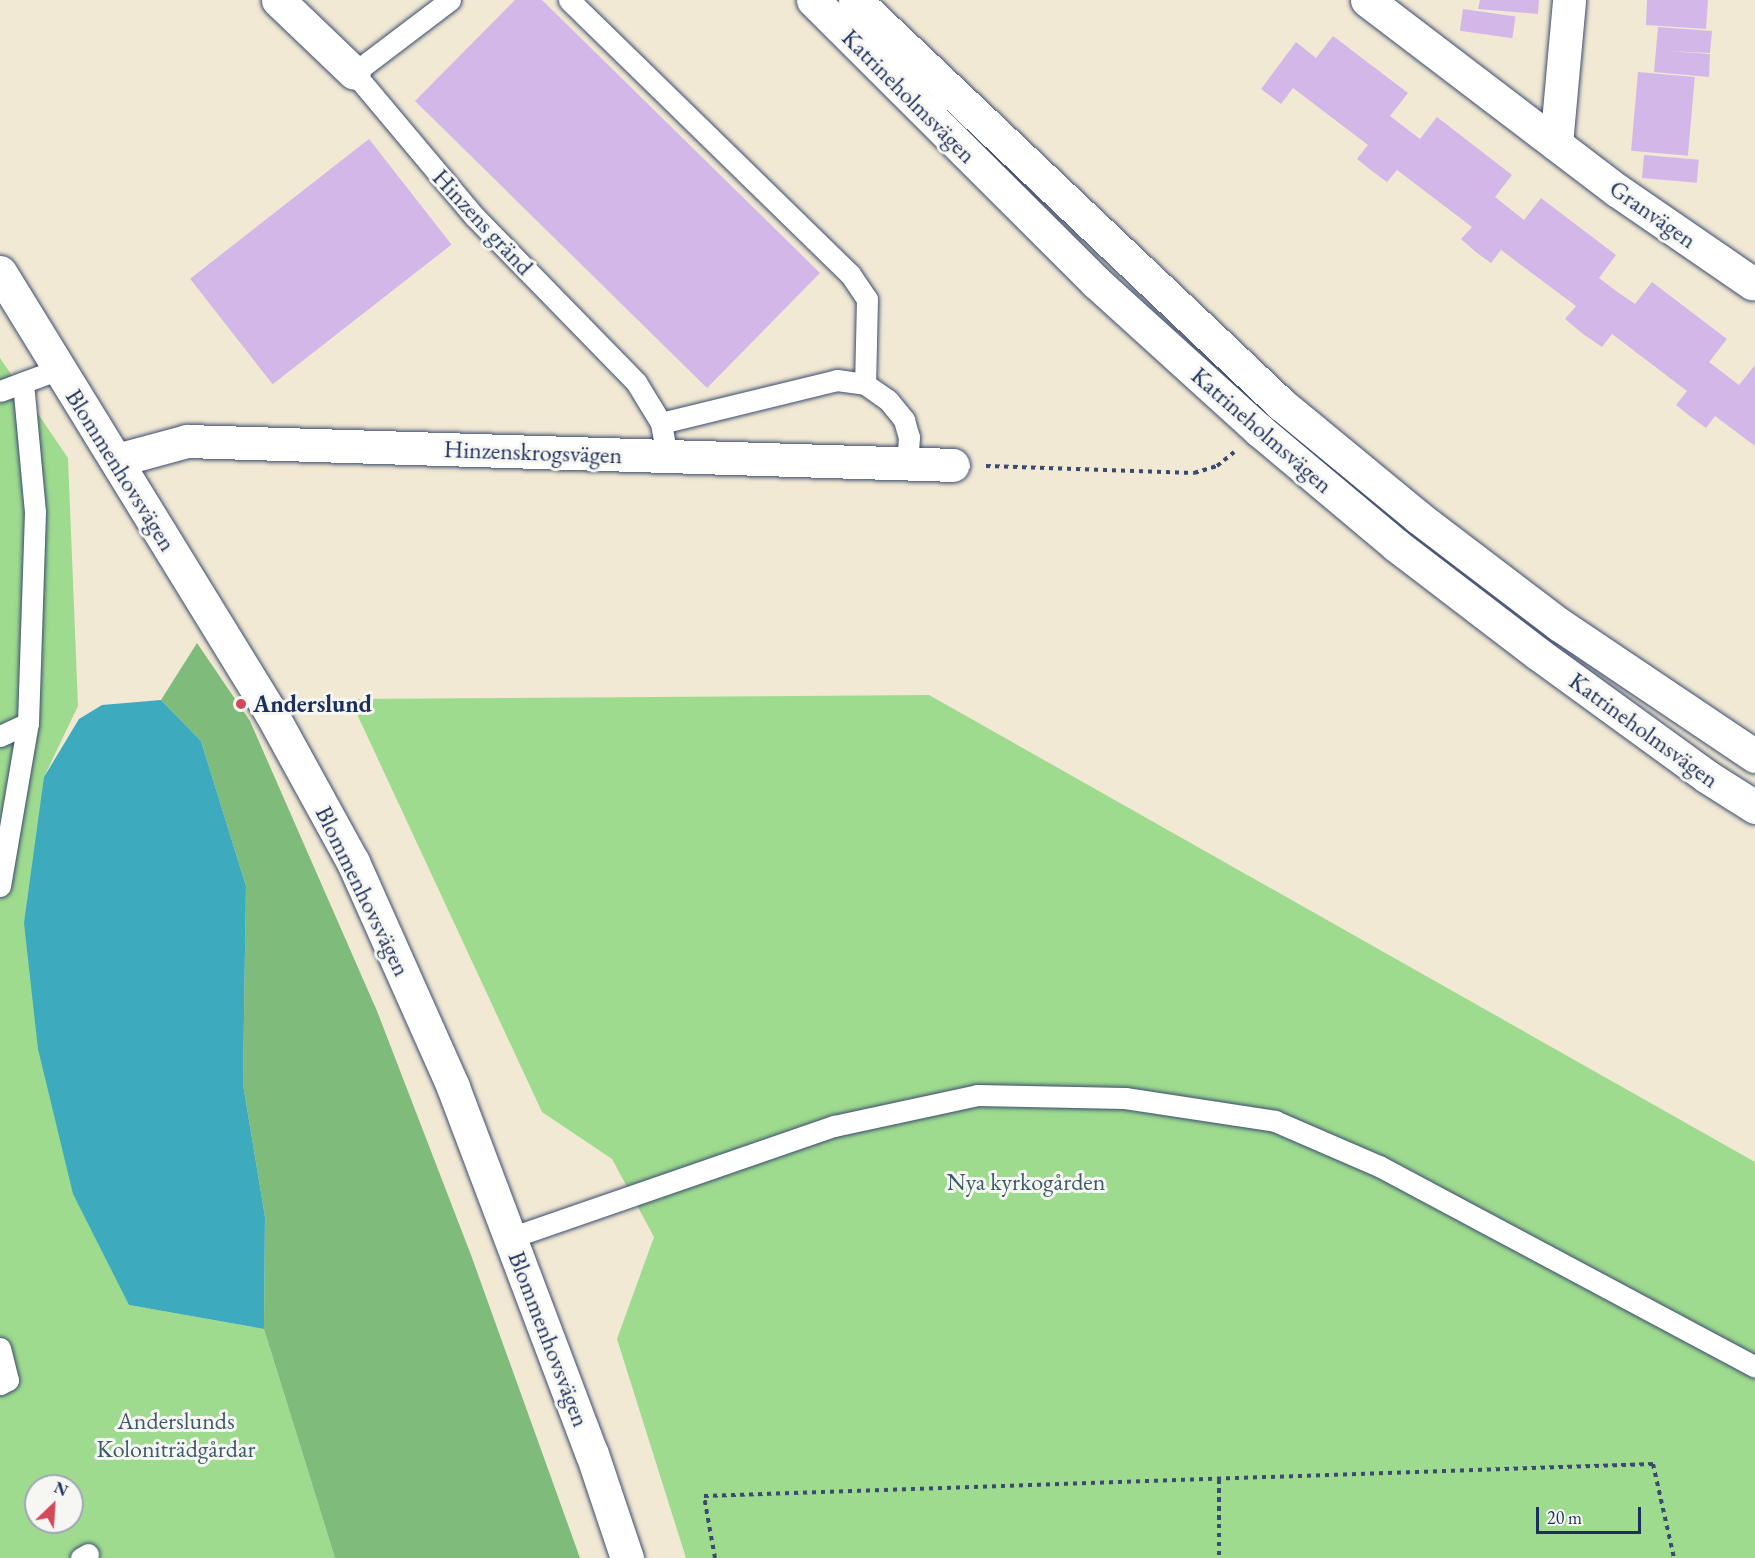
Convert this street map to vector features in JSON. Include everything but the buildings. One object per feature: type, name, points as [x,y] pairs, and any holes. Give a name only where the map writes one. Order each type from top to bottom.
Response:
[{"type":"street","name":"Hinzens gränd","points":[[278,0],[354,73]]},
{"type":"street","name":"Katrineholmsvägen","points":[[813,0],[1097,283],[1259,430],[1398,546],[1528,646],[1706,776],[1755,807]]},
{"type":"street","name":"Katrineholmsvägen","points":[[855,0],[1281,404],[1418,517],[1560,625],[1755,756]]},
{"type":"street","name":"Granvägen","points":[[1367,0],[1556,144],[1754,273]]},
{"type":"street","points":[[1556,144],[1569,0]]},
{"type":"street","name":"Blommenhovsvägen","points":[[0,272],[271,714],[353,861],[453,1087],[592,1454],[627,1558]]},
{"type":"street","name":"Hinzenskrogsvägen","points":[[117,460],[187,441],[953,465]]},
{"type":"lane","points":[[354,73],[450,0]]},
{"type":"lane","points":[[569,0],[850,274],[867,299],[865,384]]},
{"type":"lane","name":"Hinzens gränd","points":[[354,73],[475,217],[636,382],[661,423],[667,456]]},
{"type":"lane","points":[[0,391],[59,369]]},
{"type":"lane","points":[[661,423],[837,380],[865,384],[888,400],[904,420],[909,437],[907,464]]},
{"type":"lane","points":[[0,886],[28,723],[35,512],[23,383]]},
{"type":"lane","points":[[0,736],[28,723]]},
{"type":"lane","points":[[510,1238],[834,1126],[977,1095],[1125,1098],[1275,1121],[1379,1166],[1755,1367]]},
{"type":"lane","points":[[0,1348],[8,1380],[0,1384]]},
{"type":"path","points":[[953,465],[1194,473],[1217,466],[1259,430]]},
{"type":"path","points":[[715,1558],[704,1496],[1653,1464],[1674,1558]]},
{"type":"path","points":[[1219,1479],[1219,1558]]},
{"type":"green space","name":"Anderslunds Koloniträdgårdar","points":[[0,358],[68,458],[78,706],[44,777],[129,1305],[264,1329],[335,1558],[0,1558]]},
{"type":"green space","points":[[197,643],[250,721],[377,1011],[471,1255],[580,1558],[335,1558],[264,1329],[265,1217],[243,1084],[246,886],[201,741],[161,700]]},
{"type":"green space","name":"Nya kyrkogården","points":[[929,695],[1755,1162],[1755,1558],[686,1558],[617,1339],[654,1237],[612,1159],[542,1112],[350,699]]},
{"type":"water","points":[[161,700],[201,741],[246,886],[243,1084],[265,1217],[264,1329],[129,1305],[73,1194],[38,1049],[24,923],[44,777],[79,719],[102,705]]},
{"type":"place","name":"Anderslund","points":[[241,704]]}]
